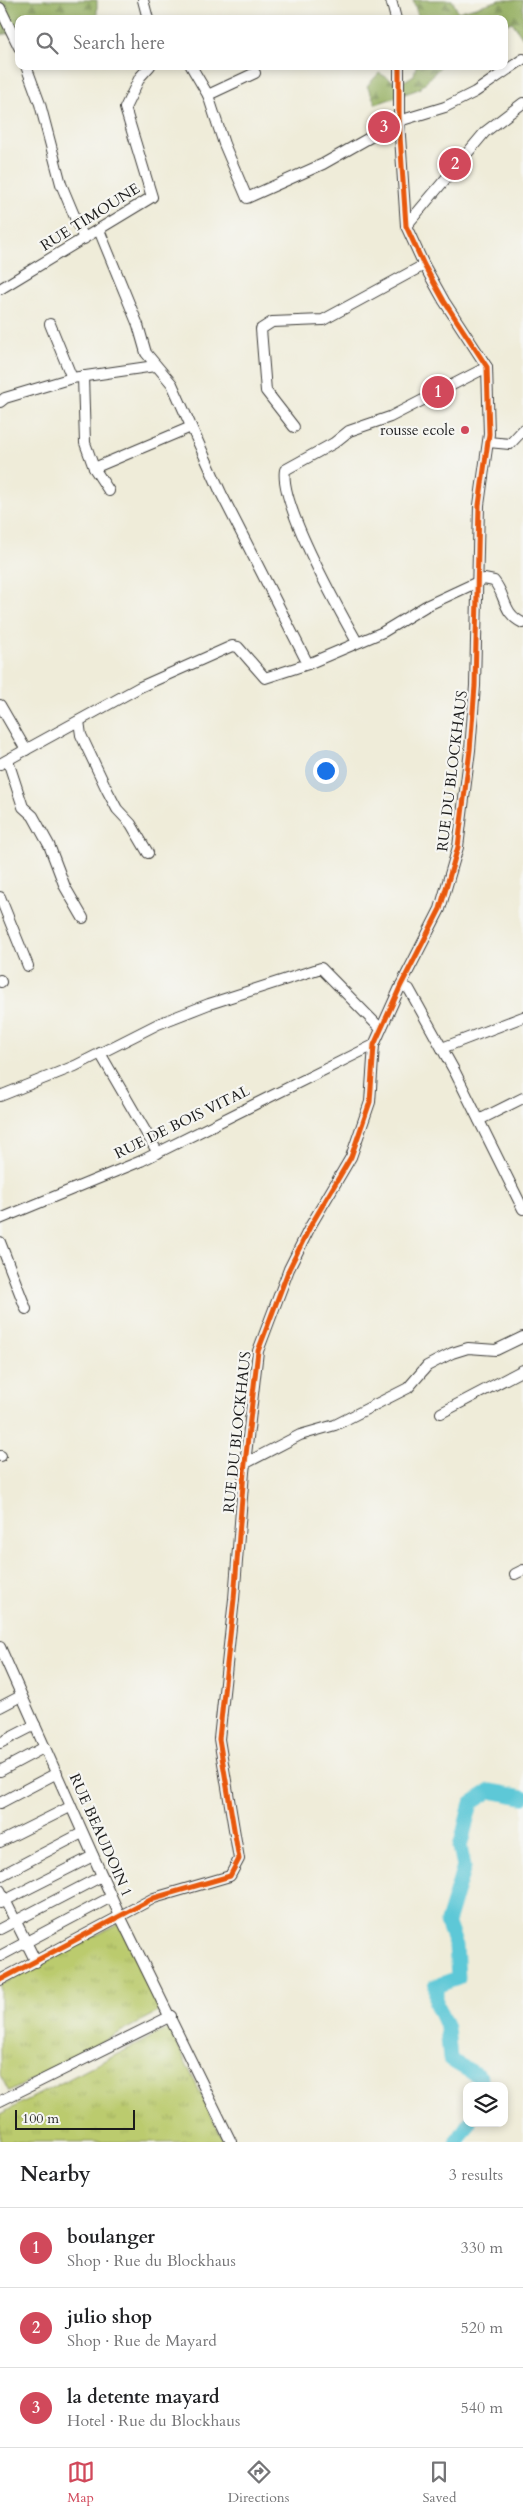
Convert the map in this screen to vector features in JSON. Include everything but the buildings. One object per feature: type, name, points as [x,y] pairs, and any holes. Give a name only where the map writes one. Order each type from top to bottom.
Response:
[{"type":"street","points":[[143,0],[147,15]]},
{"type":"street","points":[[390,0],[395,15]]},
{"type":"street","points":[[0,8],[15,40]]},
{"type":"street","points":[[508,69],[523,59]]},
{"type":"street","points":[[27,70],[40,104],[61,184],[84,239]]},
{"type":"street","name":"RUE TIMOUNE","points":[[0,289],[152,197],[125,108],[140,78],[147,70]]},
{"type":"street","points":[[194,70],[208,96],[224,144],[247,198],[323,164],[398,121],[444,107],[474,92],[507,70]]},
{"type":"street","points":[[357,642],[299,529],[283,481],[285,470],[334,443],[349,431],[390,417],[487,367],[424,265],[406,226],[398,121],[399,70]]},
{"type":"street","points":[[208,96],[255,73]]},
{"type":"street","points":[[406,226],[485,132],[523,103]]},
{"type":"street","points":[[99,230],[138,325],[146,353],[172,384],[221,493],[308,664]]},
{"type":"street","points":[[294,427],[266,391],[261,329],[272,322],[323,320],[424,265]]},
{"type":"street","points":[[50,324],[78,377],[85,442],[94,468],[109,491]]},
{"type":"street","points":[[0,402],[5,398],[78,377],[155,366]]},
{"type":"street","name":"RUE DU BLOCKHAUS","points":[[0,1980],[154,1898],[230,1876],[239,1858],[219,1739],[234,1599],[244,1464],[258,1351],[288,1269],[311,1225],[351,1157],[370,1102],[374,1045],[401,984],[440,909],[458,847],[475,686],[476,584],[480,505],[488,442],[487,367]]},
{"type":"street","points":[[94,468],[192,427]]},
{"type":"street","points":[[488,442],[510,444],[523,430]]},
{"type":"street","points":[[83,918],[66,886],[49,845],[33,816],[23,807],[4,762],[140,687],[232,646],[238,647],[265,678],[308,664],[383,632],[426,606],[484,579],[494,581],[502,592],[505,606],[513,618],[523,623]]},
{"type":"street","points":[[0,705],[26,750]]},
{"type":"street","points":[[79,721],[81,735],[110,796],[117,809],[132,824],[148,853]]},
{"type":"street","points":[[0,897],[28,966]]},
{"type":"street","points":[[0,1096],[100,1053],[158,1024],[209,1004],[321,968],[381,1029]]},
{"type":"street","points":[[401,984],[410,989],[442,1048],[523,1210]]},
{"type":"street","points":[[442,1048],[523,1017]]},
{"type":"street","name":"RUE DE BOIS VITAL","points":[[0,1219],[158,1153],[374,1045]]},
{"type":"street","points":[[100,1053],[158,1153]]},
{"type":"street","points":[[479,1120],[523,1098]]},
{"type":"street","points":[[0,1242],[26,1309]]},
{"type":"street","points":[[244,1464],[300,1435],[335,1425],[408,1388],[427,1366],[452,1353],[468,1348],[496,1350],[523,1337]]},
{"type":"street","points":[[441,1413],[523,1370]]},
{"type":"street","name":"RUE BEAUDOIN 1","points":[[0,1646],[120,1916],[171,2016],[231,2142]]},
{"type":"street","points":[[0,1707],[21,1696]]},
{"type":"street","points":[[0,1743],[35,1725]]},
{"type":"street","points":[[0,1771],[45,1747]]},
{"type":"street","points":[[0,1803],[57,1773]]},
{"type":"street","points":[[0,1842],[70,1806]]},
{"type":"street","points":[[0,1876],[82,1832]]},
{"type":"street","points":[[3,1901],[93,1856]]},
{"type":"street","points":[[0,1929],[102,1876]]},
{"type":"street","points":[[0,1890],[3,1901],[16,1921],[36,1962]]},
{"type":"street","points":[[0,1956],[111,1896]]},
{"type":"street","points":[[0,2101],[171,2016]]},
{"type":"green space","points":[[0,0],[97,0],[97,15],[15,15],[15,33],[0,35]]},
{"type":"green space","points":[[413,0],[452,0],[458,12],[500,0],[523,0],[523,38],[512,22],[508,24],[508,15],[418,15]]},
{"type":"green space","points":[[415,70],[437,70],[419,89],[376,104],[367,86],[379,73],[399,84],[414,75]]},
{"type":"green space","points":[[120,1923],[162,2010],[9,2092],[0,2075],[0,1985]]},
{"type":"green space","points":[[169,2028],[224,2142],[0,2142],[0,2114]]},
{"type":"waterway","points":[[480,2082],[481,2078],[450,2059],[447,2028],[436,2004],[436,1986],[458,1978],[456,1946],[447,1922],[464,1867],[460,1847],[471,1803],[490,1791],[523,1797]]},
{"type":"waterway","points":[[457,2142],[466,2127]]},
{"type":"cycle path","points":[[0,1980],[154,1898],[230,1876],[239,1859],[219,1739],[234,1599],[244,1472],[258,1351],[289,1269],[311,1225],[351,1157],[370,1102],[374,1045],[401,985],[440,909],[458,847],[470,750],[475,686],[479,505],[489,434],[487,367],[444,301],[424,265],[406,226],[399,121],[399,70]]},
{"type":"place","name":"la detente mayard","points":[[384,127]]},
{"type":"place","name":"julio shop","points":[[455,164]]},
{"type":"place","name":"boulanger","points":[[438,392]]},
{"type":"place","name":"rousse ecole","points":[[465,430]]}]
